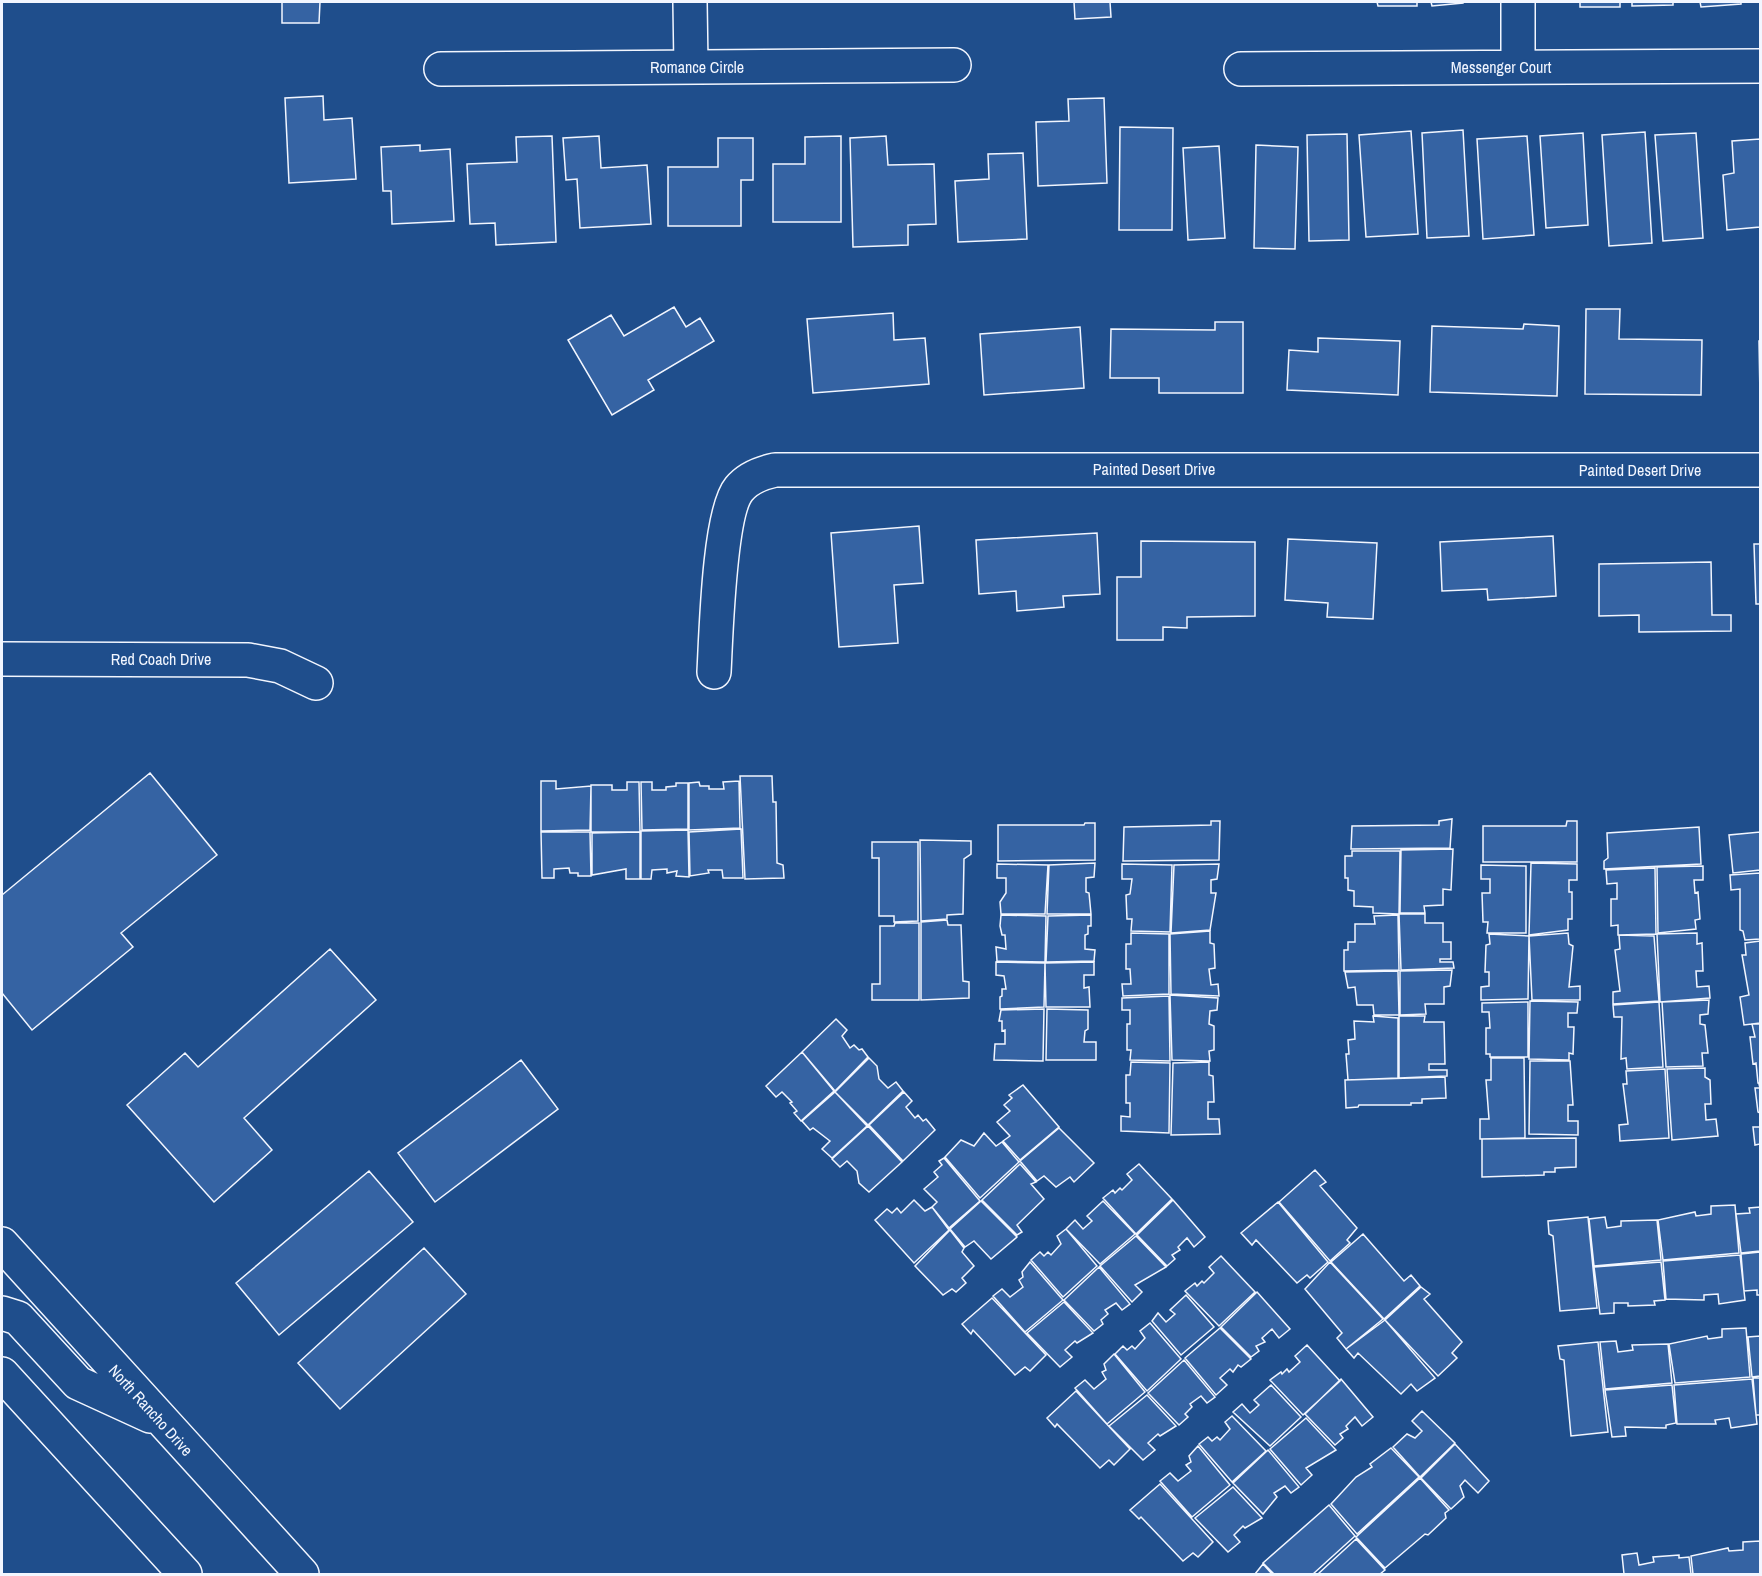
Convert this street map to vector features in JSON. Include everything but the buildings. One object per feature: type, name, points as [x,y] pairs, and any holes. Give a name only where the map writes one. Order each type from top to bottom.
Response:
[{"type":"street","points":[[690,2],[691,66]]},
{"type":"street","points":[[1518,2],[1518,67]]},
{"type":"street","name":"Romance Circle","points":[[441,69],[954,65]]},
{"type":"street","name":"Messenger Court","points":[[1241,69],[1761,66]]},
{"type":"street","name":"Painted Desert Drive","points":[[714,672],[721,570],[731,502],[739,489],[752,478],[775,470],[1761,470]]},
{"type":"street","name":"Red Coach Drive","points":[[2,658],[248,660],[280,666],[316,683]]},
{"type":"street","name":"North Rancho Drive","points":[[5,1253],[302,1575]]},
{"type":"street","points":[[2,1313],[18,1318],[78,1383],[162,1421]]},
{"type":"street","points":[[2,1374],[185,1575]]}]
